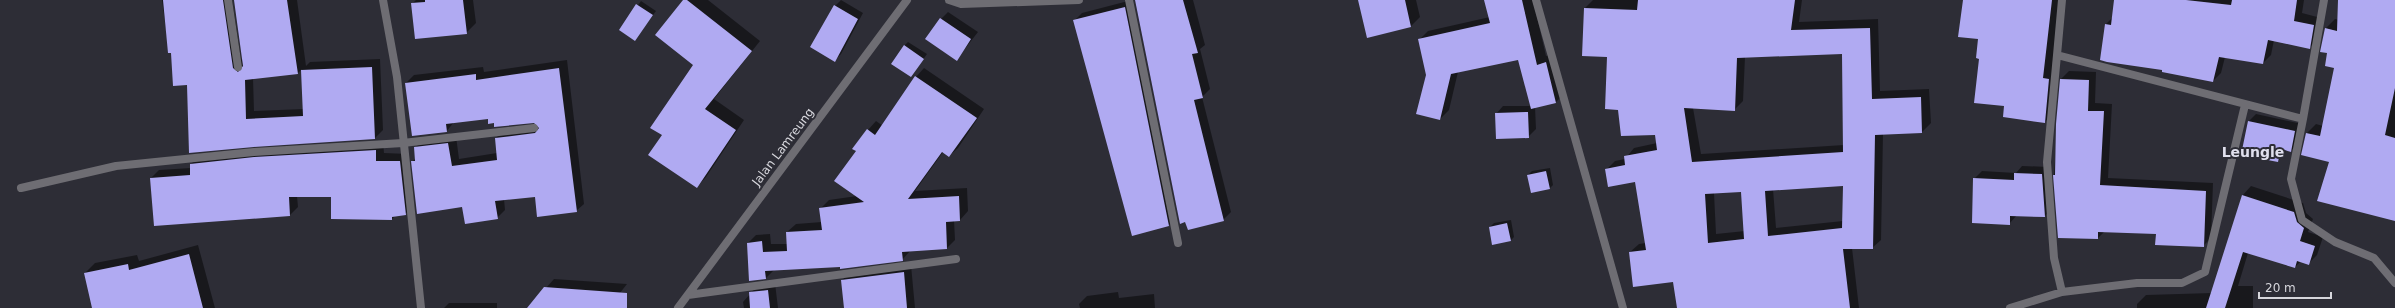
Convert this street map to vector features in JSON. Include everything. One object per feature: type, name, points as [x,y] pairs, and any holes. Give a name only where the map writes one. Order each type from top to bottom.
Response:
[{"type":"street","points":[[228,0],[238,67]]},
{"type":"street","points":[[383,0],[397,77],[421,308]]},
{"type":"street","name":"Jalan Lamreung","points":[[678,308],[907,0]]},
{"type":"street","points":[[949,0],[961,4],[1079,0]]},
{"type":"street","points":[[1129,0],[1178,243]]},
{"type":"street","points":[[1536,0],[1623,308]]},
{"type":"street","points":[[2062,0],[2047,162],[2054,258],[2062,292]]},
{"type":"street","points":[[2324,0],[2291,179],[2302,220],[2335,242],[2374,258],[2395,283]]},
{"type":"street","points":[[2057,55],[2303,119]]},
{"type":"street","points":[[2010,308],[2062,292],[2137,283],[2182,283],[2205,272],[2245,105]]},
{"type":"street","points":[[21,188],[116,166],[254,152],[403,143],[534,128]]},
{"type":"street","points":[[688,295],[956,259]]},
{"type":"building","points":[[163,0],[223,0],[233,68],[238,72],[243,66],[234,0],[287,0],[298,74],[245,80],[246,119],[303,116],[301,70],[372,67],[375,139],[189,153],[187,85],[173,86],[171,53],[168,53]]},
{"type":"building","points":[[425,0],[463,0],[467,34],[415,39],[411,3],[425,2]]},
{"type":"building","points":[[683,0],[687,0],[752,51],[705,109],[736,130],[697,188],[648,155],[662,135],[650,128],[693,65],[655,35]]},
{"type":"building","points":[[1135,0],[1183,0],[1198,53],[1192,54],[1203,98],[1194,100],[1224,221],[1188,230],[1185,222],[1180,224]]},
{"type":"building","points":[[1358,0],[1405,0],[1411,27],[1367,38]]},
{"type":"building","points":[[1484,0],[1522,0],[1537,65],[1546,62],[1556,103],[1531,109],[1518,60],[1451,74],[1440,120],[1416,114],[1426,75],[1418,39],[1490,23]]},
{"type":"building","points":[[1638,0],[1795,0],[1791,30],[1870,28],[1872,99],[1921,97],[1922,133],[1875,135],[1873,249],[1843,249],[1850,308],[1677,308],[1673,282],[1633,287],[1629,252],[1646,250],[1635,182],[1608,187],[1605,169],[1625,165],[1624,156],[1657,150],[1655,135],[1621,136],[1618,110],[1605,109],[1607,57],[1582,56],[1584,8],[1637,10]],"holes":[[[1842,54],[1843,152],[1692,162],[1684,108],[1735,111],[1737,58]],[[1843,186],[1842,228],[1768,236],[1765,191]],[[1741,192],[1744,239],[1708,243],[1705,194]]]},
{"type":"building","points":[[1963,0],[2052,0],[2043,78],[2049,79],[2045,123],[2003,117],[2004,106],[1974,103],[1979,59],[1976,58],[1978,39],[1958,37]]},
{"type":"building","points":[[2114,0],[2186,0],[2231,5],[2232,0],[2297,0],[2294,21],[2314,25],[2310,49],[2268,40],[2263,64],[2219,57],[2213,82],[2162,72],[2162,70],[2107,62],[2100,60],[2105,24],[2111,25]]},
{"type":"building","points":[[2338,0],[2395,0],[2395,88],[2385,135],[2395,138],[2395,221],[2317,201],[2329,162],[2301,155],[2306,133],[2320,136],[2334,68],[2325,66],[2327,53],[2320,52],[2325,28],[2337,31]]},
{"type":"building","points":[[636,4],[653,15],[635,41],[619,30]]},
{"type":"building","points":[[834,5],[858,19],[835,62],[810,47]]},
{"type":"building","points":[[1125,7],[1169,226],[1132,236],[1073,20]]},
{"type":"building","points":[[940,18],[971,39],[957,61],[925,39]]},
{"type":"building","points":[[904,45],[924,59],[911,77],[891,64]]},
{"type":"building","points":[[559,68],[577,212],[537,217],[535,197],[495,201],[498,219],[465,224],[462,207],[417,214],[411,161],[415,161],[414,147],[448,143],[452,166],[497,160],[495,138],[535,133],[539,128],[534,123],[494,127],[494,123],[488,124],[488,119],[446,124],[447,132],[412,136],[405,83],[476,74],[476,80]]},
{"type":"building","points":[[915,76],[977,118],[949,157],[942,152],[908,199],[959,196],[960,221],[946,222],[947,249],[902,252],[903,261],[840,269],[840,267],[765,271],[766,279],[749,281],[747,243],[762,241],[763,252],[787,251],[786,232],[822,230],[819,208],[864,202],[834,181],[856,151],[852,149],[867,129],[875,135]]},
{"type":"building","points":[[2060,79],[2089,80],[2088,111],[2104,111],[2100,185],[2206,191],[2204,247],[2155,245],[2156,234],[2098,232],[2098,239],[2058,238],[2053,175],[2055,175],[2056,124]]},
{"type":"building","points":[[1528,112],[1529,138],[1496,139],[1495,113]]},
{"type":"building","points":[[2248,121],[2295,131],[2291,152],[2281,149],[2278,162],[2241,155]]},
{"type":"building","points":[[376,150],[376,161],[400,161],[406,215],[392,217],[392,220],[331,219],[331,197],[289,197],[290,216],[154,226],[150,178],[190,175],[190,164],[254,157]]},
{"type":"building","points":[[1546,171],[1550,189],[1531,193],[1527,175]]},
{"type":"building","points":[[2014,173],[2042,174],[2045,217],[2010,216],[2010,225],[1972,223],[1973,178],[2014,180]]},
{"type":"building","points":[[2242,195],[2294,212],[2297,222],[2304,228],[2300,241],[2315,246],[2309,265],[2297,261],[2295,268],[2243,252],[2225,308],[2206,308]]},
{"type":"building","points":[[1507,223],[1511,241],[1492,245],[1489,227]]},
{"type":"building","points":[[189,254],[203,308],[92,308],[84,273],[128,264],[129,270]]},
{"type":"building","points":[[904,272],[907,308],[844,308],[841,280]]},
{"type":"building","points":[[544,287],[627,293],[627,308],[527,308]]},
{"type":"building","points":[[768,290],[770,308],[750,308],[749,292]]},
{"type":"district","name":"Leungle","points":[[2253,152]]}]
